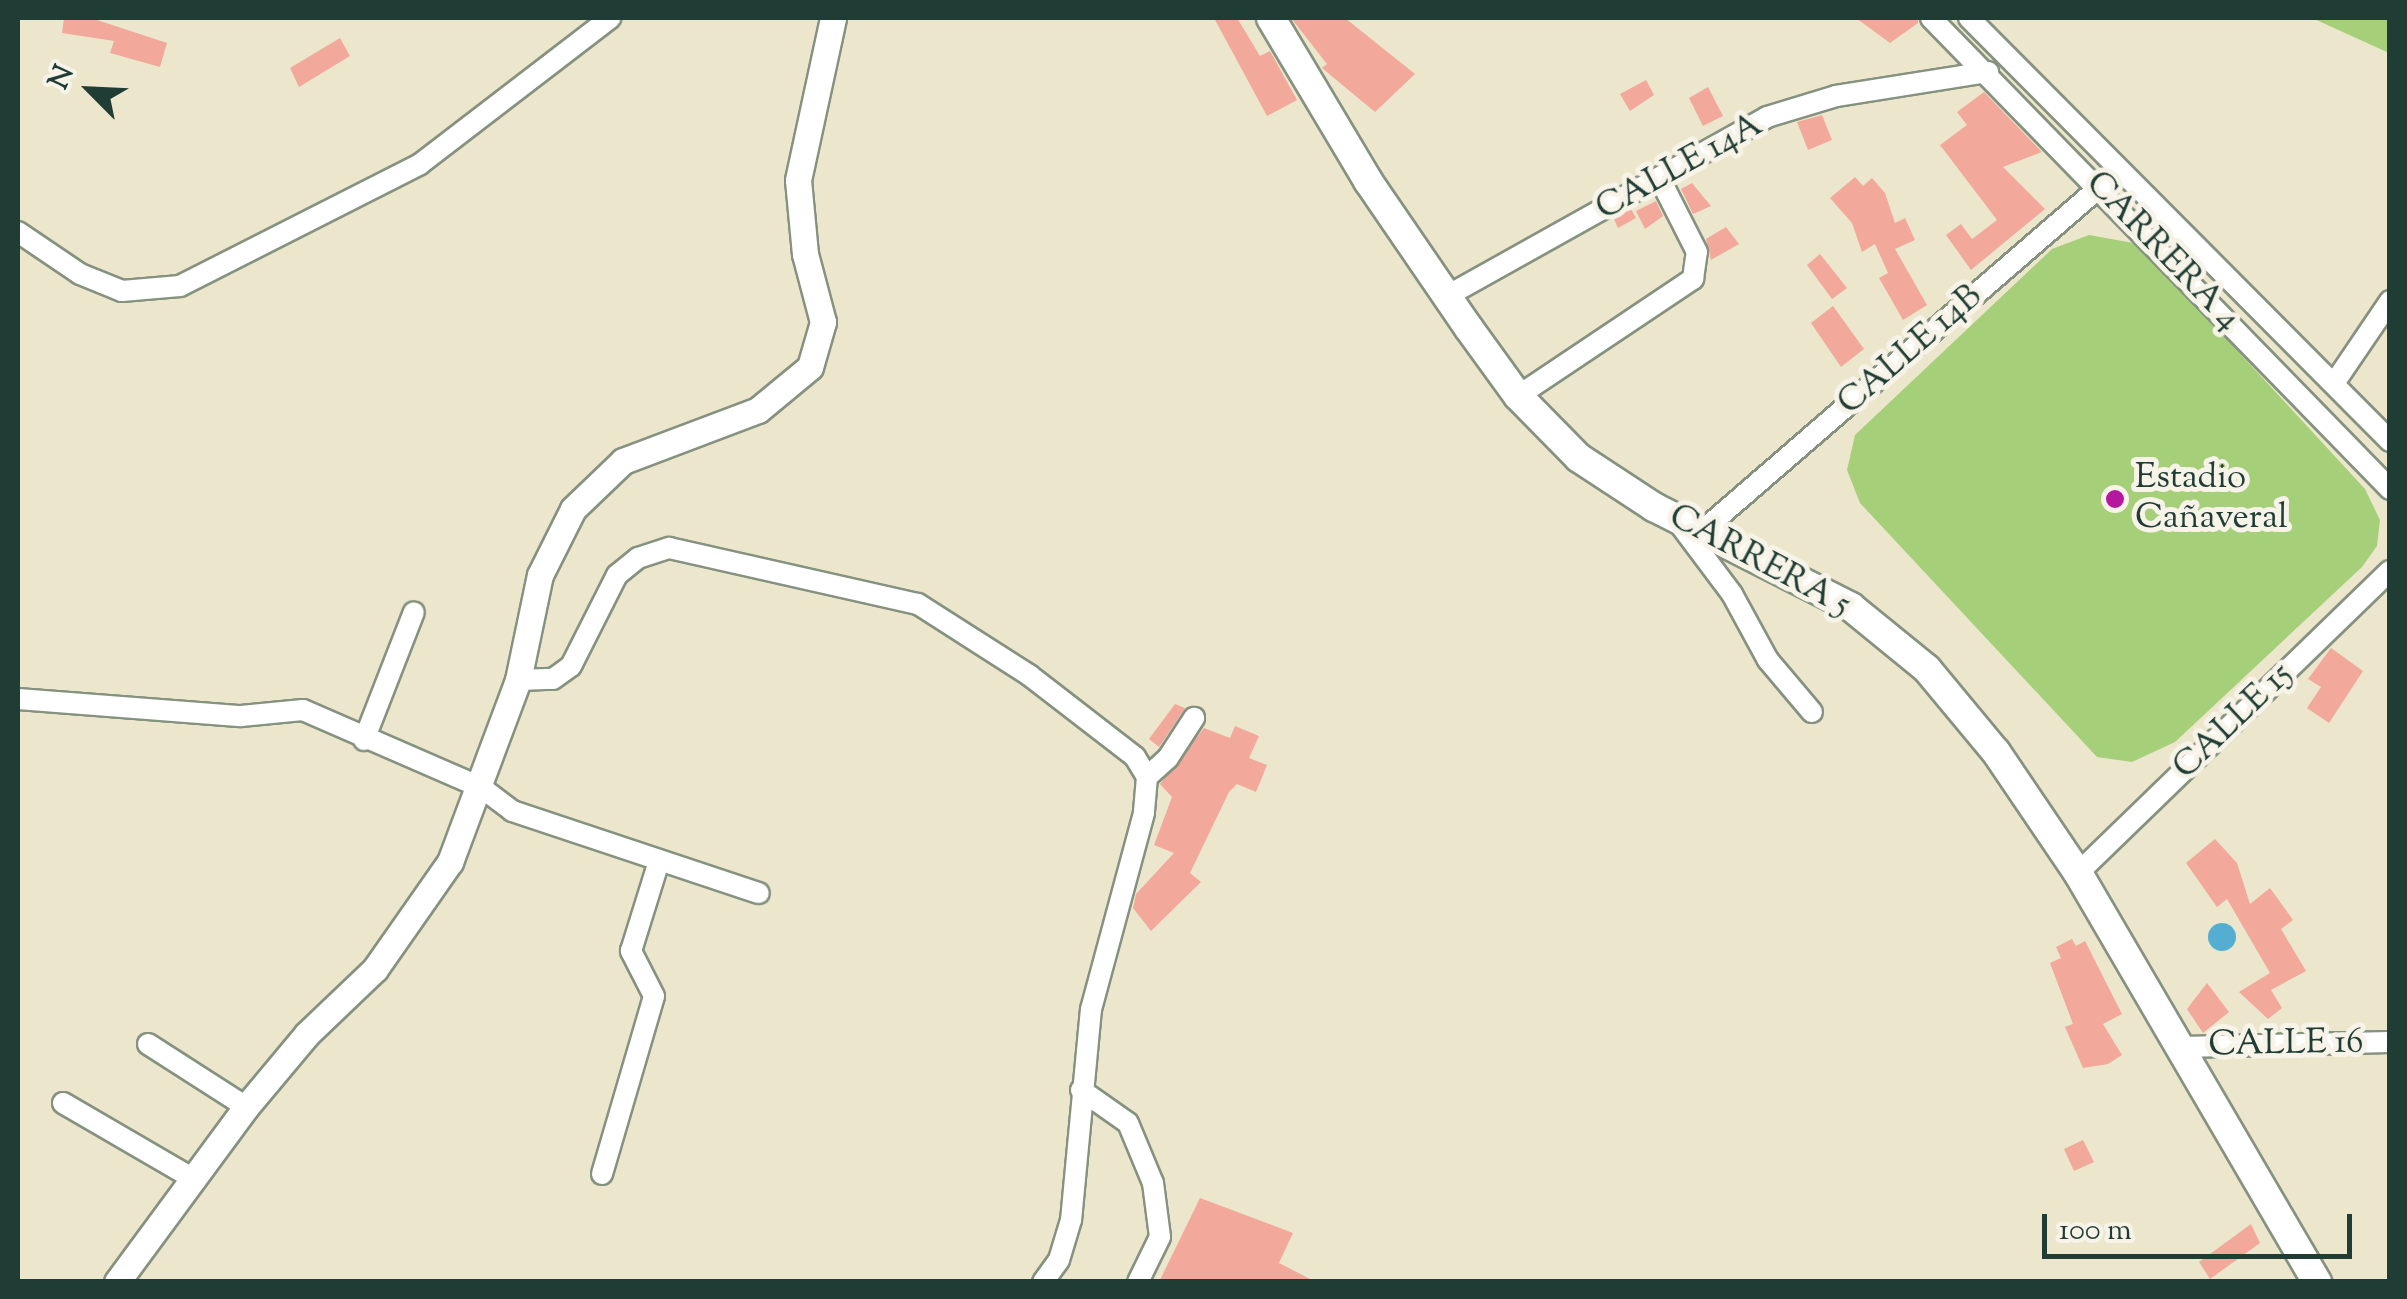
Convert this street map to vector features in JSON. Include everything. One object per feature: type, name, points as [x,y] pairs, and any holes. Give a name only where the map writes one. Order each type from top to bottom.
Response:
[{"type":"main road","name":"CARRERA 5","points":[[1271,18],[1368,181],[1447,296],[1518,396],[1579,458],[1701,532],[1851,607],[1928,669],[1996,752],[2078,873],[2317,1282]]},
{"type":"street","points":[[18,232],[80,274],[122,291],[180,286],[420,164],[610,18]]},
{"type":"street","points":[[117,1282],[246,1107],[412,921],[450,862],[482,788],[518,680],[552,544],[596,481],[623,462],[758,410],[810,367],[823,322],[806,254],[798,180],[833,18]]},
{"type":"street","name":"CARRERA 4","points":[[1932,18],[2100,186],[2390,488]]},
{"type":"street","name":"CARRERA 4","points":[[1969,18],[2336,382],[2390,441]]},
{"type":"street","name":"CALLE 14A","points":[[1447,296],[1661,181],[1702,151],[1767,118],[1836,96],[1988,72]]},
{"type":"street","name":"CALLE 14B","points":[[1701,532],[2120,169]]},
{"type":"street","points":[[1518,396],[1693,279],[1697,252],[1661,181]]},
{"type":"street","points":[[2336,382],[2390,301]]},
{"type":"street","points":[[1672,516],[1732,594],[1768,660],[1812,712]]},
{"type":"street","points":[[518,680],[554,679],[571,666],[617,575],[638,558],[669,548],[918,604],[1120,741],[1146,778],[1144,813],[1091,1008],[1071,1220],[1059,1260],[1043,1282]]},
{"type":"street","name":"CALLE 15","points":[[2078,873],[2390,571]]},
{"type":"street","points":[[364,740],[414,612]]},
{"type":"street","points":[[18,699],[242,716],[303,710],[364,740],[482,788],[512,811],[759,893]]},
{"type":"street","points":[[1146,778],[1168,758],[1194,718]]},
{"type":"street","points":[[602,1174],[654,996],[631,951],[658,861]]},
{"type":"street","name":"CALLE 16","points":[[2182,1048],[2390,1042]]},
{"type":"street","points":[[148,1044],[246,1107]]},
{"type":"street","points":[[1081,1090],[1128,1123],[1154,1183],[1160,1238],[1138,1282]]},
{"type":"street","points":[[63,1103],[192,1178]]},
{"type":"green space","points":[[2312,18],[2389,18],[2389,53]]},
{"type":"green space","name":"Estadio Cañaveral","points":[[2089,235],[2139,244],[2365,489],[2380,520],[2377,546],[2362,567],[2175,742],[2132,762],[2097,757],[1860,503],[1847,470],[1855,435],[2052,249]]},
{"type":"water","points":[[2222,923],[2232,927],[2236,937],[2232,947],[2222,951],[2212,947],[2208,937],[2212,927]]},
{"type":"building","points":[[64,18],[91,18],[167,43],[160,67],[110,53],[114,41],[62,33]]},
{"type":"building","points":[[1214,18],[1237,18],[1260,56],[1270,51],[1297,100],[1267,116]]},
{"type":"building","points":[[1291,18],[1345,18],[1415,74],[1375,112],[1322,68],[1327,64]]},
{"type":"building","points":[[1856,18],[1918,18],[1918,23],[1890,43]]},
{"type":"building","points":[[340,38],[350,56],[299,87],[290,68]]},
{"type":"building","points":[[1646,80],[1654,95],[1630,111],[1620,94]]},
{"type":"building","points":[[1708,87],[1723,116],[1703,126],[1689,98]]},
{"type":"building","points":[[1984,92],[2042,152],[2003,167],[2045,209],[1971,270],[1946,235],[1961,224],[1972,239],[1997,220],[1940,145],[1967,125],[1957,112]]},
{"type":"building","points":[[1822,115],[1832,140],[1808,150],[1797,122]]},
{"type":"building","points":[[1855,177],[1863,186],[1872,178],[1885,193],[1895,223],[1905,218],[1915,240],[1895,249],[1927,305],[1903,320],[1879,278],[1888,273],[1875,244],[1862,252],[1852,223],[1830,198]]},
{"type":"building","points":[[1692,183],[1711,206],[1693,214],[1681,189]]},
{"type":"building","points":[[1656,201],[1663,216],[1645,229],[1636,211]]},
{"type":"building","points":[[1631,209],[1636,218],[1618,228],[1614,219]]},
{"type":"building","points":[[1726,227],[1739,244],[1711,260],[1706,239]]},
{"type":"building","points":[[1820,254],[1847,288],[1832,299],[1807,265]]},
{"type":"building","points":[[1833,306],[1864,349],[1841,367],[1811,323]]},
{"type":"building","points":[[2331,648],[2363,671],[2329,723],[2307,708],[2321,687],[2308,679]]},
{"type":"building","points":[[1175,704],[1185,708],[1159,747],[1149,739]]},
{"type":"building","points":[[1235,726],[1259,736],[1249,758],[1267,765],[1256,792],[1237,784],[1229,792],[1190,873],[1201,882],[1151,931],[1133,908],[1136,894],[1174,853],[1154,845],[1172,797],[1160,784],[1204,728],[1230,738]]},
{"type":"building","points":[[2215,839],[2237,863],[2250,904],[2270,888],[2293,920],[2281,929],[2306,971],[2271,990],[2282,1008],[2268,1019],[2239,992],[2270,973],[2227,899],[2217,907],[2186,863]]},
{"type":"building","points":[[2072,939],[2076,946],[2085,941],[2122,1014],[2103,1024],[2122,1055],[2108,1064],[2083,1068],[2065,1027],[2073,1024],[2050,963],[2061,958],[2056,947]]},
{"type":"building","points":[[2207,983],[2229,1012],[2203,1033],[2187,1009]]},
{"type":"building","points":[[2083,1140],[2094,1162],[2074,1171],[2064,1149]]},
{"type":"building","points":[[1200,1198],[1293,1233],[1279,1263],[1316,1282],[1159,1282]]},
{"type":"building","points":[[2251,1224],[2260,1243],[2210,1279],[2199,1262]]},
{"type":"place","name":"Estadio Cañaveral","points":[[2115,499]]}]
